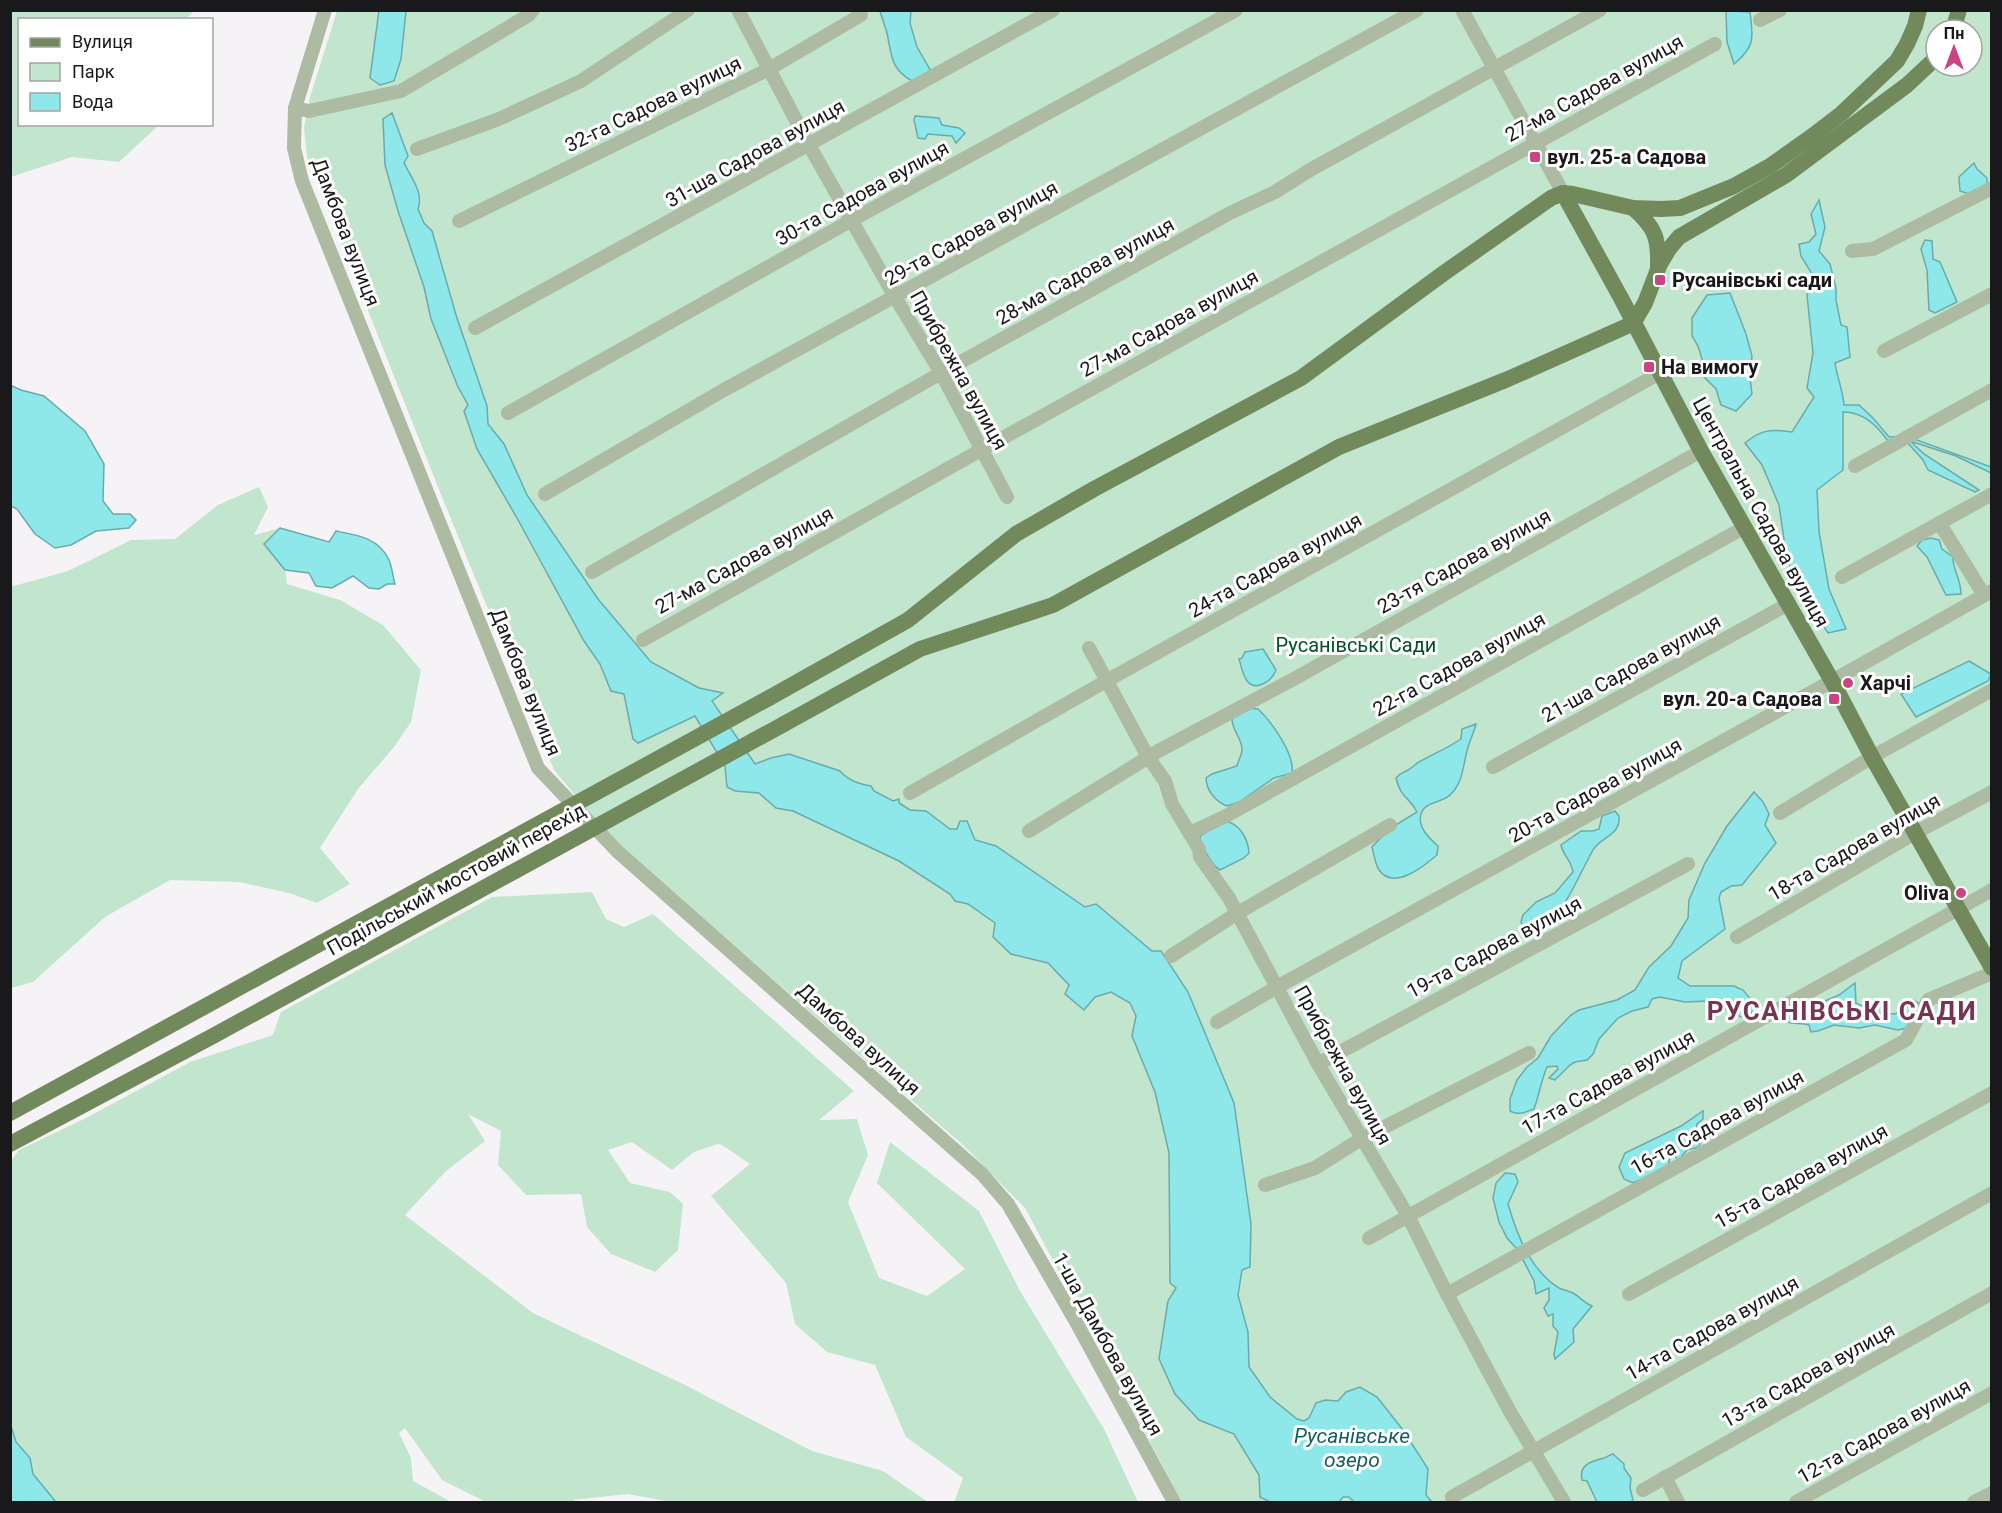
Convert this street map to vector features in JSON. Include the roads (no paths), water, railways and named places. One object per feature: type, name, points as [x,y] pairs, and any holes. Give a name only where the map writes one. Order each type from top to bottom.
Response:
[{"type":"main road","points":[[1563,193],[1649,210],[1680,208],[1734,186],[1792,151],[1841,114],[1897,61],[1916,26],[1919,10]]},
{"type":"main road","points":[[1634,322],[1669,249],[1679,237],[1786,175],[1907,85],[1924,69]]},
{"type":"main road","name":"Центральна Садова вулиця","points":[[1563,193],[1701,451],[1992,969]]},
{"type":"main road","name":"Подільський мостовий перехід","points":[[10,1113],[908,620],[1016,534],[1094,489],[1301,378],[1454,266],[1551,198],[1563,193]]},
{"type":"main road","points":[[1634,208],[1645,218],[1655,233],[1658,271]]},
{"type":"main road","name":"Подільський мостовий перехід","points":[[10,1144],[213,1036],[920,650],[1053,605],[1339,447],[1568,354],[1634,322]]},
{"type":"street","name":"Дамбова вулиця","points":[[325,10],[295,108],[294,148],[302,181],[538,768],[617,851],[982,1174],[1008,1204]]},
{"type":"street","points":[[295,108],[309,111],[401,91],[530,15],[533,10]]},
{"type":"street","points":[[417,149],[499,119],[581,81],[688,10]]},
{"type":"street","name":"Прибрежна вулиця","points":[[738,10],[810,145],[895,297],[941,373],[1007,496]]},
{"type":"street","name":"31-ша Садова вулиця","points":[[475,328],[1053,10]]},
{"type":"street","name":"30-та Садова вулиця","points":[[508,413],[852,220],[1236,10]]},
{"type":"street","name":"29-та Садова вулиця","points":[[545,494],[722,391],[1417,10]]},
{"type":"street","name":"Центральна Садова вулиця","points":[[1462,10],[1563,193]]},
{"type":"street","name":"28-ма Садова вулиця","points":[[592,572],[941,373],[1230,213],[1275,192],[1310,170],[1600,10]]},
{"type":"street","points":[[1760,20],[1780,10]]},
{"type":"street","name":"32-га Садова вулиця","points":[[459,220],[769,69],[861,15]]},
{"type":"street","name":"27-ма Садова вулиця","points":[[643,640],[981,450],[1715,44]]},
{"type":"street","points":[[1852,251],[1873,249],[1992,188]]},
{"type":"street","points":[[1884,351],[1992,294]]},
{"type":"street","name":"24-та Садова вулиця","points":[[909,793],[1660,374]]},
{"type":"street","points":[[1855,466],[1992,390]]},
{"type":"street","name":"23-тя Садова вулиця","points":[[1029,831],[1148,757],[1292,680],[1701,451]]},
{"type":"street","points":[[1842,577],[1992,494]]},
{"type":"street","points":[[1940,524],[1988,593]]},
{"type":"street","name":"22-га Садова вулиця","points":[[1190,833],[1226,816],[1745,527]]},
{"type":"street","name":"20-та Садова вулиця","points":[[1217,1022],[1988,593]]},
{"type":"street","name":"21-ша Садова вулиця","points":[[1493,767],[1788,604]]},
{"type":"street","name":"Прибрежна вулиця","points":[[1089,648],[1148,757],[1165,781],[1172,804],[1199,849],[1200,857],[1217,880],[1318,1064],[1408,1216],[1509,1410],[1564,1503]]},
{"type":"street","points":[[1780,813],[1872,757],[1992,690]]},
{"type":"street","name":"18-та Садова вулиця","points":[[1737,937],[1915,833],[1992,792]]},
{"type":"street","points":[[1171,956],[1236,914],[1390,825]]},
{"type":"street","name":"19-та Садова вулиця","points":[[1318,1064],[1688,864]]},
{"type":"street","name":"17-та Садова вулиця","points":[[1369,1238],[1992,890]]},
{"type":"street","name":"16-та Садова вулиця","points":[[1447,1294],[1906,1040],[1928,1000],[1992,973]]},
{"type":"street","points":[[1265,1185],[1315,1168],[1361,1139],[1529,1053]]},
{"type":"street","name":"15-та Садова вулиця","points":[[1629,1294],[1992,1093]]},
{"type":"street","name":"14-та Садова вулиця","points":[[1452,1497],[1992,1193]]},
{"type":"street","name":"1-ша Дамбова вулиця","points":[[1008,1204],[1075,1320],[1174,1503]]},
{"type":"street","name":"13-та Садова вулиця","points":[[1643,1490],[1992,1293]]},
{"type":"street","name":"12-та Садова вулиця","points":[[1796,1503],[1992,1393]]},
{"type":"street","points":[[1665,1477],[1678,1503]]},
{"type":"street","points":[[1974,1503],[1992,1493]]},
{"type":"water","points":[[379,10],[406,11],[401,59],[394,81],[380,85],[370,78]]},
{"type":"water","points":[[880,11],[911,11],[910,23],[917,47],[932,73],[912,81],[900,71],[891,55]]},
{"type":"water","points":[[1726,11],[1750,12],[1752,35],[1750,46],[1734,64],[1727,42]]},
{"type":"water","name":"Русанівське озеро","points":[[392,113],[408,156],[404,163],[418,191],[418,209],[424,223],[432,231],[456,315],[487,406],[488,424],[504,444],[527,495],[598,599],[651,662],[699,688],[723,693],[712,701],[755,764],[789,754],[840,771],[851,780],[871,786],[874,791],[893,801],[899,799],[899,803],[910,810],[926,811],[950,829],[957,829],[960,821],[967,821],[975,840],[996,846],[1085,907],[1096,904],[1152,951],[1161,951],[1188,992],[1234,1103],[1251,1224],[1250,1267],[1242,1270],[1238,1295],[1248,1332],[1249,1367],[1270,1397],[1297,1419],[1304,1421],[1309,1418],[1316,1403],[1325,1400],[1338,1401],[1346,1392],[1360,1387],[1377,1397],[1403,1430],[1428,1469],[1426,1495],[1432,1502],[1354,1502],[1349,1497],[1343,1497],[1339,1502],[1270,1502],[1260,1497],[1259,1475],[1234,1434],[1199,1420],[1175,1394],[1159,1359],[1168,1301],[1176,1288],[1170,1283],[1169,1153],[1155,1092],[1132,1036],[1136,1016],[1130,1003],[1111,992],[1095,997],[1084,1010],[1065,994],[1069,985],[1048,963],[1011,954],[993,937],[995,923],[968,904],[955,901],[950,894],[899,861],[793,811],[776,808],[759,793],[735,791],[727,787],[725,766],[695,716],[638,743],[633,739],[624,694],[611,691],[600,664],[584,641],[477,449],[464,411],[468,405],[458,387],[431,319],[424,287],[385,165],[383,119]]},
{"type":"water","points":[[915,116],[939,118],[942,125],[959,128],[965,133],[956,143],[952,136],[928,134],[925,139],[918,138]]},
{"type":"water","points":[[1974,163],[1987,178],[1987,190],[1972,195],[1960,191],[1959,177]]},
{"type":"water","points":[[1819,200],[1825,227],[1819,251],[1830,264],[1841,325],[1847,327],[1850,357],[1835,363],[1844,405],[1859,405],[1889,437],[1912,436],[1914,439],[1991,467],[1991,473],[1956,456],[1910,441],[1924,454],[1979,490],[1975,492],[1928,470],[1923,460],[1905,440],[1888,441],[1864,417],[1843,412],[1843,470],[1817,490],[1819,532],[1829,589],[1846,629],[1828,633],[1808,603],[1787,560],[1779,505],[1762,465],[1745,443],[1767,431],[1792,432],[1814,397],[1807,388],[1813,353],[1807,295],[1814,277],[1801,256],[1799,244],[1809,242],[1816,234],[1811,214]]},
{"type":"water","points":[[1925,240],[1932,241],[1933,259],[1940,262],[1957,302],[1935,313],[1929,310],[1927,270],[1921,249]]},
{"type":"water","points":[[1730,293],[1752,356],[1750,378],[1752,394],[1736,411],[1721,405],[1716,389],[1702,375],[1703,362],[1692,336],[1692,318],[1707,295]]},
{"type":"water","points":[[10,385],[44,396],[85,431],[104,464],[103,501],[113,514],[130,514],[136,520],[129,528],[96,531],[71,545],[55,548],[35,534],[17,509],[11,506]]},
{"type":"water","points":[[280,528],[329,542],[336,531],[367,539],[385,553],[395,584],[387,584],[379,589],[369,588],[353,576],[332,588],[316,586],[309,573],[285,570],[264,544]]},
{"type":"water","points":[[1931,538],[1939,540],[1942,549],[1953,557],[1961,594],[1946,595],[1927,557],[1917,546],[1922,540]]},
{"type":"water","points":[[1263,649],[1276,670],[1265,683],[1256,686],[1248,682],[1239,659],[1245,652]]},
{"type":"water","points":[[1969,661],[1991,674],[1988,681],[1916,717],[1901,694]]},
{"type":"water","points":[[1248,708],[1258,709],[1269,721],[1290,757],[1292,773],[1274,778],[1239,802],[1227,806],[1212,795],[1206,778],[1237,766],[1242,746],[1233,726],[1232,717]]},
{"type":"water","points":[[1476,724],[1455,789],[1448,797],[1430,804],[1421,814],[1423,828],[1438,846],[1437,855],[1409,874],[1393,878],[1385,876],[1378,868],[1372,847],[1389,829],[1417,812],[1400,790],[1396,778],[1461,739],[1462,729]]},
{"type":"water","points":[[1754,792],[1763,802],[1769,814],[1765,825],[1776,843],[1742,885],[1731,886],[1721,892],[1719,898],[1725,929],[1682,961],[1678,978],[1690,986],[1734,986],[1743,990],[1754,1003],[1754,1010],[1748,1016],[1741,1017],[1708,1001],[1685,1002],[1660,997],[1652,999],[1648,1007],[1618,1018],[1599,1039],[1593,1054],[1587,1060],[1570,1065],[1555,1080],[1549,1078],[1558,1069],[1557,1066],[1547,1067],[1534,1109],[1519,1113],[1510,1111],[1510,1099],[1517,1080],[1538,1058],[1551,1036],[1571,1015],[1579,1010],[1617,1000],[1635,990],[1649,967],[1671,946],[1688,918],[1689,900],[1705,863],[1727,826]]},
{"type":"water","points":[[1615,811],[1619,816],[1617,828],[1596,845],[1559,910],[1542,930],[1526,934],[1521,922],[1523,915],[1536,902],[1555,893],[1573,872],[1561,845],[1581,831],[1599,829],[1602,816]]},
{"type":"water","points":[[1224,821],[1239,828],[1247,842],[1249,853],[1220,870],[1207,855],[1200,836]]},
{"type":"water","points":[[1855,983],[1856,1003],[1874,1012],[1895,1014],[1905,1010],[1913,1000],[1922,1005],[1907,1028],[1898,1030],[1875,1025],[1859,1028],[1834,1025],[1811,1032],[1809,1025],[1785,1021],[1782,1012],[1796,1005],[1812,1006],[1825,1001],[1839,995]]},
{"type":"water","points":[[1703,1111],[1703,1119],[1697,1124],[1696,1132],[1701,1139],[1699,1147],[1687,1150],[1679,1160],[1671,1153],[1668,1167],[1633,1183],[1624,1179],[1619,1167],[1625,1153],[1681,1126]]},
{"type":"water","points":[[1505,1173],[1515,1174],[1518,1182],[1508,1204],[1520,1239],[1532,1262],[1559,1288],[1573,1293],[1592,1306],[1573,1329],[1574,1342],[1555,1359],[1558,1332],[1553,1326],[1553,1314],[1548,1316],[1544,1308],[1549,1300],[1549,1288],[1536,1294],[1534,1281],[1518,1250],[1507,1238],[1499,1222],[1493,1198],[1496,1183]]},
{"type":"water","points":[[11,1426],[16,1442],[30,1458],[33,1474],[56,1502],[11,1502]]},
{"type":"water","points":[[1613,1454],[1624,1464],[1631,1478],[1630,1488],[1633,1500],[1630,1502],[1597,1502],[1587,1481],[1582,1480],[1582,1470],[1587,1464]]},
{"type":"place","name":"вул. 25-а Садова","points":[[1535,157]]},
{"type":"place","name":"Русанівські сади","points":[[1660,280]]},
{"type":"place","name":"На вимогу","points":[[1649,367]]},
{"type":"place","name":"Харчі","points":[[1848,683]]},
{"type":"place","name":"вул. 20-а Садова","points":[[1834,699]]},
{"type":"place","name":"Oliva","points":[[1961,893]]},
{"type":"district","name":"РУСАНІВСЬКІ САДИ","points":[[1842,1011]]},
{"type":"park label","name":"Русанівські Сади","points":[[1356,645]]}]
